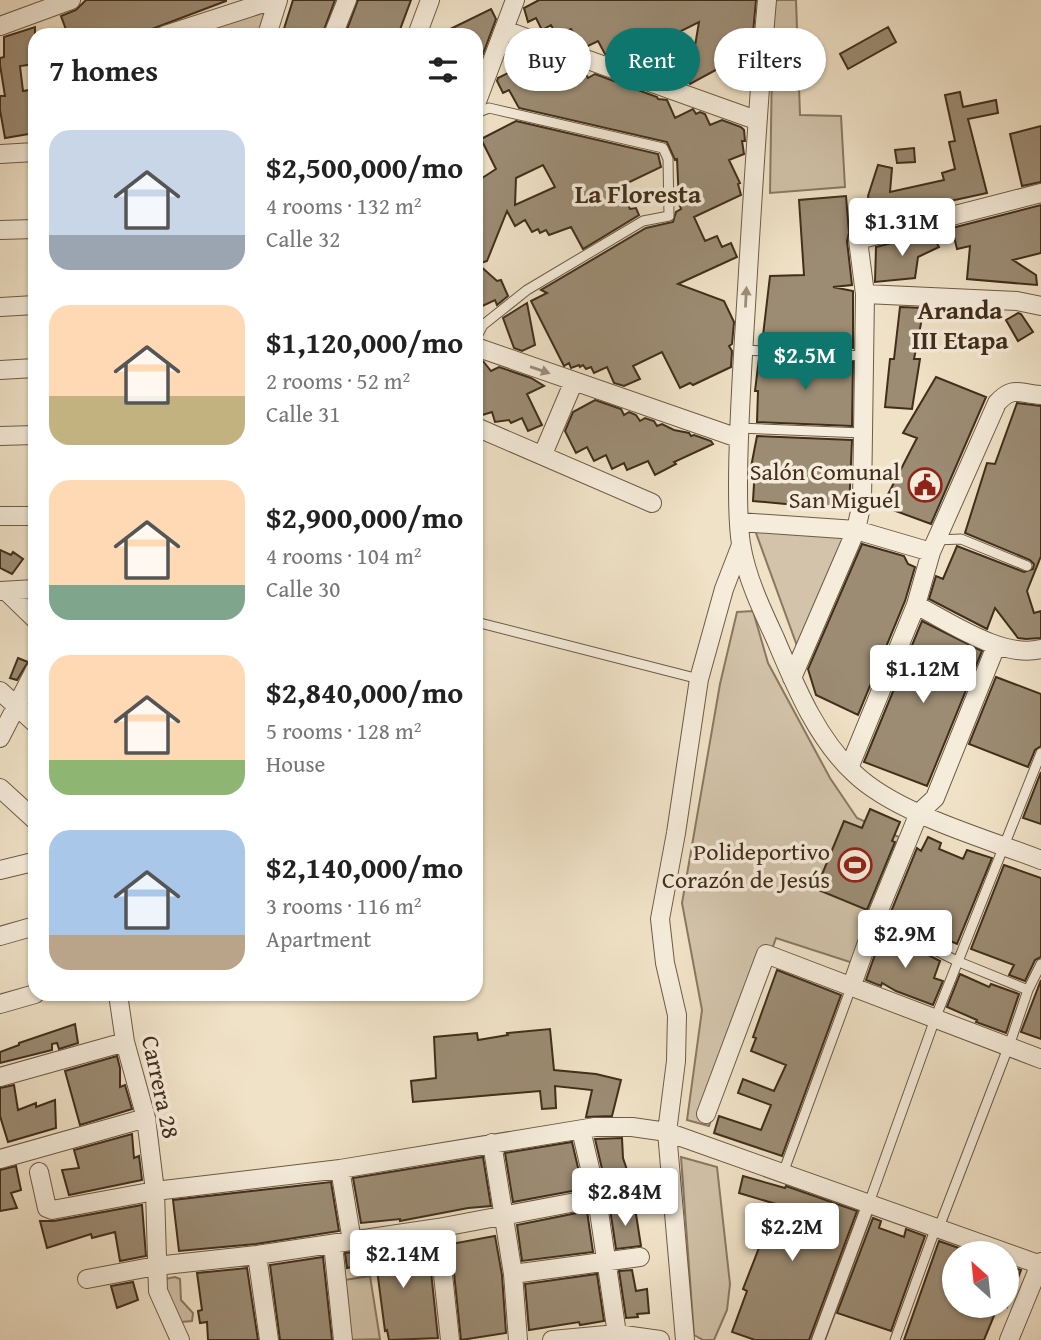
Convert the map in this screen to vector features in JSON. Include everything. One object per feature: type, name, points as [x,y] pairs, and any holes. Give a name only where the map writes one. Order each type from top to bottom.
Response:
[{"type":"street","points":[[0,26],[71,0]]},
{"type":"street","points":[[187,28],[275,0]]},
{"type":"street","points":[[269,28],[275,0]]},
{"type":"street","points":[[336,28],[347,0]]},
{"type":"street","points":[[505,28],[515,0]]},
{"type":"street","points":[[767,0],[756,120],[738,433],[741,545],[759,602],[792,678],[817,724],[849,768],[878,793],[919,813],[1041,860]]},
{"type":"street","points":[[420,28],[431,1]]},
{"type":"street","points":[[483,86],[504,30]]},
{"type":"street","points":[[591,61],[756,120]]},
{"type":"street","points":[[0,154],[28,152]]},
{"type":"street","points":[[792,678],[856,530],[862,502],[865,294],[858,240],[1041,193]]},
{"type":"street","points":[[0,230],[28,229]]},
{"type":"street","points":[[865,294],[1017,300],[1041,306]]},
{"type":"street","points":[[0,307],[28,305]]},
{"type":"street","points":[[483,349],[738,433]]},
{"type":"street","points":[[0,370],[28,368]]},
{"type":"street","points":[[543,454],[574,381]]},
{"type":"street","points":[[849,768],[916,604],[934,546],[998,403],[1006,393],[1012,391],[1041,395]]},
{"type":"street","points":[[483,430],[652,503]]},
{"type":"street","points":[[0,436],[28,435]]},
{"type":"street","points":[[0,516],[28,516]]},
{"type":"street","points":[[739,522],[856,530],[934,546]]},
{"type":"street","points":[[685,1340],[667,1132],[676,1061],[677,1015],[665,963],[660,919],[699,679],[724,589],[741,545]]},
{"type":"street","points":[[3,591],[28,589]]},
{"type":"street","points":[[3,591],[28,613]]},
{"type":"street","points":[[916,604],[996,646],[1038,650]]},
{"type":"street","points":[[852,985],[875,920],[919,813],[935,799],[996,646]]},
{"type":"street","points":[[0,738],[28,683]]},
{"type":"street","points":[[0,691],[28,717]]},
{"type":"street","points":[[0,788],[28,814]]},
{"type":"street","points":[[0,870],[28,863]]},
{"type":"street","points":[[0,936],[28,928]]},
{"type":"street","points":[[706,1114],[766,954],[1041,1059]]},
{"type":"street","points":[[0,1004],[28,995]]},
{"type":"street","name":"Carrera 28","points":[[119,1001],[125,1042],[146,1118],[155,1191],[158,1291],[180,1340]]},
{"type":"street","points":[[0,1077],[125,1042]]},
{"type":"street","points":[[0,1159],[146,1118]]},
{"type":"street","points":[[38,1172],[47,1208],[51,1210],[155,1191],[340,1169],[581,1130],[632,1127],[667,1132],[1041,1264],[1009,1340]]},
{"type":"street","points":[[581,1130],[597,1198],[617,1334]]},
{"type":"street","points":[[492,1143],[513,1274],[518,1340]]},
{"type":"street","points":[[340,1169],[352,1241]]},
{"type":"street","points":[[87,1279],[156,1266],[257,1255],[438,1228],[597,1198],[671,1195]]},
{"type":"street","points":[[818,1340],[869,1203]]},
{"type":"street","points":[[438,1228],[450,1340]]},
{"type":"street","points":[[333,1244],[343,1340]]},
{"type":"street","points":[[257,1255],[269,1340]]},
{"type":"street","points":[[513,1274],[640,1257]]},
{"type":"street","points":[[552,1340],[617,1334],[660,1340]]},
{"type":"lane","points":[[483,110],[489,108],[663,148],[668,159],[669,216],[643,221],[527,290],[483,327]]},
{"type":"lane","points":[[743,350],[864,356]]},
{"type":"lane","points":[[738,433],[863,433]]},
{"type":"lane","points":[[934,546],[961,539],[1027,566]]},
{"type":"lane","points":[[483,624],[699,679]]},
{"type":"lane","points":[[869,1203],[935,1019],[1041,753]]},
{"type":"lane","points":[[875,920],[959,962],[1028,990]]},
{"type":"lane","points":[[895,1340],[1028,990],[1041,964]]},
{"type":"lane","points":[[783,1173],[852,985]]},
{"type":"shaded area","points":[[773,0],[796,0],[797,28],[773,28]]},
{"type":"shaded area","points":[[267,7],[263,28],[204,28]]},
{"type":"shaded area","points":[[772,91],[799,91],[800,115],[841,116],[845,187],[770,193]]},
{"type":"shaded area","points":[[752,522],[861,527],[804,665]]},
{"type":"shaded area","points":[[753,611],[768,663],[830,778],[857,818],[899,837],[853,963],[776,938],[709,1126],[687,1120],[702,1010],[682,903],[720,684],[737,612]]},
{"type":"shaded area","points":[[681,1157],[717,1167],[730,1284],[727,1310],[714,1340],[703,1340],[694,1335]]},
{"type":"shaded area","points":[[370,1276],[380,1339],[347,1340],[338,1281]]},
{"type":"shaded area","points":[[175,1277],[180,1279],[181,1300],[193,1313],[192,1321],[181,1322],[160,1280]]},
{"type":"building","points":[[86,0],[226,0],[155,28],[65,28],[61,16],[76,10]]},
{"type":"building","points":[[293,0],[335,0],[325,28],[284,28]]},
{"type":"building","points":[[358,0],[411,0],[401,28],[348,28]]},
{"type":"building","points":[[539,0],[756,0],[753,28],[714,28],[714,71],[700,79],[699,22],[687,28],[605,28],[605,54],[598,41],[591,44],[591,28],[553,28],[551,25],[541,28],[536,18],[528,22],[524,8]]},
{"type":"building","points":[[491,9],[496,19],[483,54],[483,28],[452,28]]},
{"type":"building","points":[[888,27],[896,42],[848,69],[840,54]]},
{"type":"building","points":[[28,29],[28,65],[20,66],[23,91],[28,90],[28,134],[5,138],[0,110],[0,96],[5,96],[0,65],[0,58],[4,57],[4,37]]},
{"type":"building","points":[[595,74],[605,78],[605,91],[641,91],[667,100],[675,118],[693,109],[696,114],[705,114],[710,125],[722,120],[744,130],[744,154],[729,160],[740,183],[741,195],[694,217],[705,241],[717,236],[722,247],[731,243],[737,257],[678,284],[724,301],[734,322],[732,344],[729,346],[732,351],[731,367],[693,385],[690,383],[680,388],[662,352],[633,366],[640,379],[624,386],[614,383],[607,367],[594,373],[591,367],[586,369],[583,365],[571,368],[569,363],[564,366],[531,301],[547,293],[541,290],[646,228],[673,222],[676,212],[681,209],[677,159],[675,160],[667,142],[519,108],[510,91],[591,91],[591,76]]},
{"type":"building","points":[[504,75],[504,91],[507,91],[503,93],[497,81]]},
{"type":"building","points":[[960,92],[963,107],[996,100],[998,113],[968,119],[987,193],[872,218],[868,196],[878,165],[892,168],[890,192],[944,180],[942,173],[955,169],[949,142],[955,141],[945,95]]},
{"type":"building","points":[[516,121],[658,154],[661,167],[619,187],[630,209],[636,208],[639,215],[583,249],[571,227],[549,235],[546,230],[540,233],[538,229],[532,232],[525,220],[515,226],[507,211],[487,261],[483,262],[483,177],[496,169],[483,138]],"holes":[[[543,165],[555,187],[515,205],[516,178]]]},
{"type":"building","points":[[1041,126],[1041,182],[1022,186],[1010,134]]},
{"type":"building","points":[[914,148],[915,162],[897,163],[895,150]]},
{"type":"building","points":[[846,196],[852,285],[833,287],[853,291],[853,348],[762,344],[770,276],[804,275],[799,200]]},
{"type":"building","points":[[1041,205],[1041,253],[1013,260],[1036,275],[1037,285],[967,279],[970,246],[957,249],[952,228]]},
{"type":"building","points":[[931,233],[939,247],[918,257],[915,278],[875,282],[876,247]]},
{"type":"building","points":[[483,268],[497,281],[501,280],[508,296],[497,305],[495,300],[483,306]]},
{"type":"building","points":[[527,303],[535,345],[522,351],[514,348],[503,318]]},
{"type":"building","points":[[900,307],[924,308],[914,359],[920,359],[912,409],[885,407],[890,359],[894,359]]},
{"type":"building","points":[[1018,313],[1033,332],[1018,341],[1006,320]]},
{"type":"building","points":[[759,358],[853,362],[852,426],[757,422],[758,391],[755,391]]},
{"type":"building","points":[[483,361],[491,371],[499,367],[531,378],[544,386],[527,394],[542,425],[528,431],[522,418],[511,423],[509,420],[495,422],[492,412],[483,415]]},
{"type":"building","points":[[936,377],[986,397],[931,524],[882,506],[917,438],[903,433]]},
{"type":"building","points":[[595,400],[621,409],[624,415],[629,412],[636,415],[640,421],[645,418],[654,421],[657,426],[662,424],[713,444],[674,462],[676,464],[655,475],[648,461],[627,470],[624,463],[612,469],[606,455],[594,461],[587,447],[576,453],[565,431],[573,412]]},
{"type":"building","points":[[1017,403],[1041,406],[1041,556],[1027,591],[1034,613],[1041,611],[1041,638],[1018,638],[995,608],[987,629],[929,599],[936,576],[943,579],[957,546],[1024,572],[1033,569],[1034,564],[1030,560],[965,533],[987,463],[995,464]]},
{"type":"building","points":[[757,436],[852,440],[849,510],[753,501],[755,467],[751,467]]},
{"type":"building","points":[[862,544],[904,556],[908,564],[915,567],[905,601],[858,715],[816,695],[808,669]]},
{"type":"building","points":[[0,550],[11,555],[13,552],[23,559],[12,574],[0,568]]},
{"type":"building","points":[[922,621],[982,651],[927,786],[864,762]]},
{"type":"building","points":[[18,658],[28,662],[17,680],[10,678]]},
{"type":"building","points":[[996,677],[1041,694],[1041,746],[1035,750],[1028,767],[969,744]]},
{"type":"building","points":[[1041,772],[1041,824],[1023,818]]},
{"type":"building","name":"Polideportivo Corazón de Jesús","points":[[870,809],[900,822],[892,841],[895,842],[867,910],[816,889],[844,821],[862,828]]},
{"type":"building","points":[[928,837],[941,843],[939,849],[963,859],[967,850],[992,858],[957,944],[948,940],[946,947],[888,919],[917,848],[921,851]]},
{"type":"building","points":[[1004,865],[1041,878],[1041,957],[1035,960],[1025,981],[1009,975],[1014,965],[971,949]]},
{"type":"building","points":[[883,932],[940,961],[934,978],[943,981],[933,1005],[882,983],[881,986],[866,980]]},
{"type":"building","points":[[777,970],[841,995],[782,1156],[714,1133],[719,1116],[761,1130],[771,1105],[738,1093],[743,1079],[774,1091],[786,1065],[751,1051],[756,1038],[753,1037]]},
{"type":"building","points":[[960,974],[989,987],[991,984],[1019,994],[1006,1033],[947,1007]]},
{"type":"building","points":[[1041,980],[1041,1039],[1021,1032]]},
{"type":"building","points":[[75,1024],[78,1043],[59,1049],[57,1043],[52,1044],[52,1050],[0,1063],[0,1052]]},
{"type":"building","points":[[550,1029],[554,1070],[596,1074],[621,1080],[612,1116],[586,1117],[592,1090],[555,1086],[556,1108],[542,1109],[540,1091],[413,1102],[411,1081],[436,1078],[434,1037],[477,1033],[478,1040],[508,1035],[507,1033]]},
{"type":"building","points":[[117,1056],[120,1087],[125,1085],[132,1109],[80,1125],[65,1071]]},
{"type":"building","points":[[14,1085],[18,1110],[55,1100],[56,1128],[8,1142],[0,1116],[0,1088]]},
{"type":"building","points":[[132,1134],[134,1158],[139,1156],[142,1180],[69,1195],[62,1170],[79,1168],[74,1150]]},
{"type":"building","points":[[622,1138],[623,1158],[632,1185],[606,1186],[595,1139]]},
{"type":"building","points":[[572,1142],[583,1189],[513,1202],[505,1153]]},
{"type":"building","points":[[483,1157],[491,1206],[400,1221],[361,1223],[353,1178]]},
{"type":"building","points":[[16,1166],[21,1190],[11,1193],[17,1208],[0,1211],[0,1170]]},
{"type":"building","points":[[743,1176],[785,1188],[786,1186],[857,1211],[809,1340],[755,1340],[732,1332],[747,1291],[743,1289],[776,1204],[739,1193]]},
{"type":"building","points":[[331,1182],[339,1231],[256,1244],[179,1251],[173,1200]]},
{"type":"building","points":[[142,1205],[146,1256],[120,1261],[115,1232],[92,1238],[91,1234],[47,1248],[40,1221],[54,1221]]},
{"type":"building","points":[[635,1208],[641,1246],[616,1249],[610,1209]]},
{"type":"building","points":[[587,1211],[593,1252],[522,1261],[517,1225]]},
{"type":"building","points":[[873,1218],[881,1221],[879,1228],[904,1237],[906,1229],[925,1236],[891,1331],[837,1313]]},
{"type":"building","points":[[495,1236],[502,1275],[506,1333],[461,1340],[451,1244]]},
{"type":"building","points":[[939,1241],[942,1242],[942,1318],[993,1318],[984,1340],[904,1340]]},
{"type":"building","points":[[428,1243],[438,1338],[389,1340],[387,1330],[385,1331],[376,1262],[347,1268],[345,1253]]},
{"type":"building","points":[[323,1257],[332,1340],[280,1340],[270,1265]]},
{"type":"building","points":[[247,1268],[258,1340],[208,1340],[207,1322],[200,1323],[198,1311],[202,1310],[197,1273]]},
{"type":"building","points":[[632,1270],[636,1291],[647,1289],[649,1313],[626,1318],[619,1271]]},
{"type":"building","points":[[597,1274],[604,1321],[529,1330],[525,1284]]},
{"type":"building","points":[[133,1282],[138,1300],[117,1308],[111,1286]]},
{"type":"place","name":"Salón Comunal San Miguel","points":[[925,485]]},
{"type":"place","name":"Polideportivo Corazón de Jesús","points":[[855,865]]},
{"type":"district","name":"La Floresta","points":[[638,193]]},
{"type":"district","name":"Aranda III Etapa","points":[[960,324]]}]
